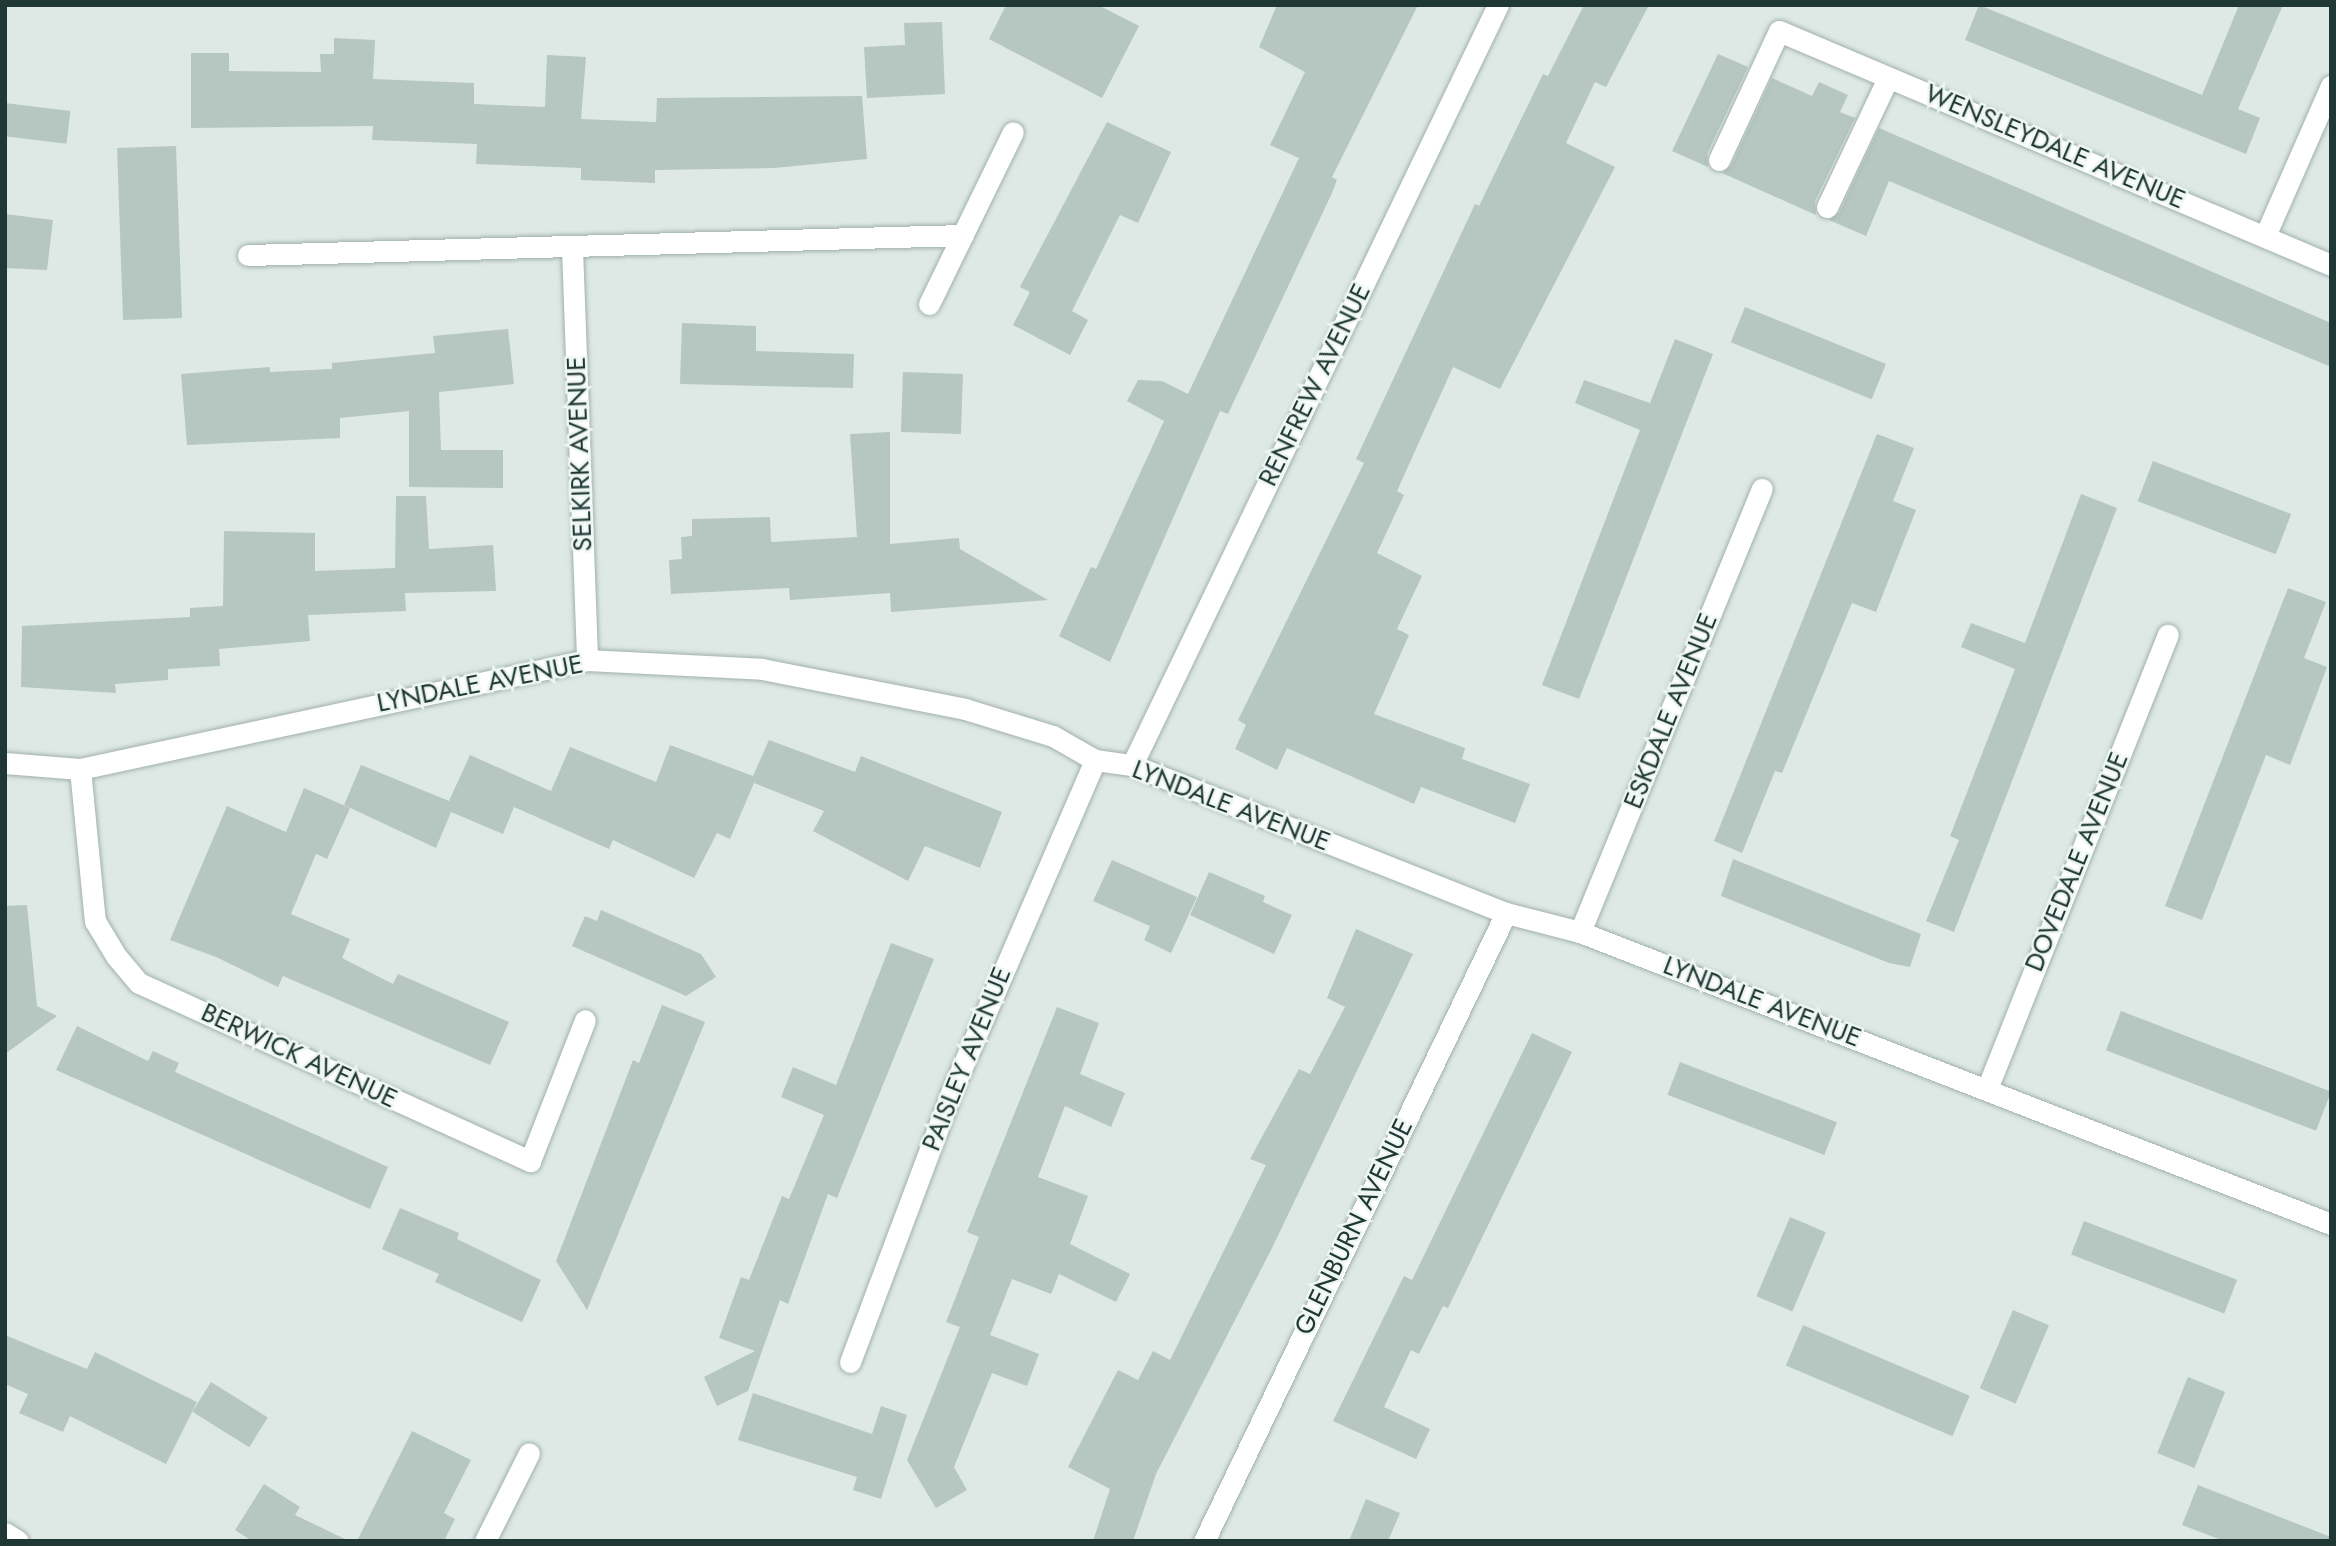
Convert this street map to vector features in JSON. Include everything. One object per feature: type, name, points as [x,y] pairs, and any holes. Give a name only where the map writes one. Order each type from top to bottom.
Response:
[{"type":"street","name":"RENFREW AVENUE","points":[[1132,765],[1498,5]]},
{"type":"street","name":"WENSLEYDALE AVENUE","points":[[1718,160],[1779,31],[2331,265]]},
{"type":"street","points":[[1828,208],[1888,78]]},
{"type":"street","points":[[2265,236],[2331,86]]},
{"type":"street","points":[[929,304],[1013,132]]},
{"type":"street","points":[[248,255],[963,235]]},
{"type":"street","name":"SELKIRK AVENUE","points":[[572,248],[587,660]]},
{"type":"street","name":"ESKDALE AVENUE","points":[[1580,932],[1762,489]]},
{"type":"street","name":"DOVEDALE AVENUE","points":[[1987,1089],[2168,635]]},
{"type":"street","name":"LYNDALE AVENUE","points":[[5,763],[80,769],[587,660],[762,669],[952,707],[1054,736],[1094,760],[1132,765],[1506,913],[1580,932],[2331,1224]]},
{"type":"street","name":"PAISLEY AVENUE","points":[[850,1362],[951,1093],[1094,760]]},
{"type":"street","name":"BERWICK AVENUE","points":[[80,769],[95,921],[116,956],[139,983],[530,1161],[585,1020]]},
{"type":"street","name":"GLENBURN AVENUE","points":[[1204,1541],[1506,913]]},
{"type":"street","points":[[485,1541],[529,1453]]},
{"type":"street","points":[[5,1533],[19,1541]]},
{"type":"building","points":[[1006,5],[1098,5],[1139,26],[1102,98],[989,39]]},
{"type":"building","points":[[1277,5],[1418,5],[1332,177],[1337,180],[1332,193],[1228,414],[1220,411],[1110,662],[1059,636],[1091,567],[1096,569],[1164,421],[1127,401],[1138,380],[1162,381],[1188,394],[1299,158],[1270,145],[1305,72],[1259,47]]},
{"type":"building","points":[[1584,5],[1649,5],[1606,87],[1595,82],[1566,143],[1615,167],[1500,389],[1453,367],[1397,491],[1404,495],[1377,553],[1422,576],[1397,629],[1409,635],[1374,714],[1465,748],[1462,759],[1530,784],[1515,823],[1421,787],[1414,804],[1287,748],[1277,770],[1235,749],[1246,725],[1238,720],[1364,463],[1356,459],[1475,204],[1479,206],[1543,74],[1548,76]]},
{"type":"building","points":[[1979,5],[2202,95],[2239,5],[2283,5],[2238,109],[2260,118],[2246,154],[1965,40]]},
{"type":"building","points":[[942,22],[945,94],[867,98],[864,47],[905,45],[904,23]]},
{"type":"building","points":[[334,38],[375,40],[373,79],[474,83],[474,104],[545,107],[547,55],[586,57],[581,119],[656,122],[657,98],[862,96],[867,159],[774,168],[655,170],[655,183],[581,180],[581,168],[476,164],[477,144],[372,140],[373,126],[191,128],[191,53],[229,53],[229,71],[321,72],[320,54],[334,54]]},
{"type":"building","points":[[1718,54],[1748,67],[1707,154],[1708,167],[1672,151]]},
{"type":"building","points":[[1772,78],[1812,96],[1819,82],[1848,95],[1840,112],[1855,118],[1815,201],[1816,215],[1722,173],[1731,166]]},
{"type":"building","points":[[5,103],[71,111],[66,144],[5,136]]},
{"type":"building","points":[[1107,122],[1171,152],[1138,223],[1120,215],[1072,311],[1088,320],[1070,355],[1013,325],[1030,292],[1020,287]]},
{"type":"building","points":[[1879,128],[2331,323],[2331,367],[1889,181],[1866,236],[1829,220],[1839,213]]},
{"type":"building","points":[[176,146],[182,318],[123,320],[117,148]]},
{"type":"building","points":[[5,214],[53,220],[47,270],[5,268]]},
{"type":"building","points":[[1745,307],[1886,364],[1872,399],[1731,342]]},
{"type":"building","points":[[682,323],[756,326],[756,351],[854,354],[853,388],[680,384]]},
{"type":"building","points":[[508,329],[514,384],[439,392],[441,450],[503,450],[503,488],[409,487],[409,411],[340,418],[340,438],[187,445],[181,374],[270,367],[270,372],[332,369],[332,363],[435,353],[433,336]]},
{"type":"building","points":[[1675,339],[1713,354],[1579,699],[1542,685],[1640,430],[1575,403],[1584,380],[1650,403]]},
{"type":"building","points":[[903,372],[963,374],[961,434],[901,432]]},
{"type":"building","points":[[890,432],[890,544],[959,538],[960,549],[1048,600],[891,612],[890,593],[790,600],[789,588],[671,594],[669,560],[682,559],[681,537],[692,536],[692,519],[770,517],[771,542],[857,537],[850,434]]},
{"type":"building","points":[[1877,434],[1914,448],[1893,501],[1916,510],[1876,612],[1852,603],[1782,773],[1775,771],[1742,853],[1714,841]]},
{"type":"building","points":[[2153,461],[2291,514],[2276,554],[2138,501]]},
{"type":"building","points":[[2081,494],[2117,508],[1954,932],[1926,921],[1959,840],[1950,836],[2015,669],[1961,647],[1971,623],[2025,643]]},
{"type":"building","points":[[396,496],[426,496],[429,549],[493,545],[496,591],[405,593],[406,611],[308,615],[310,641],[219,649],[220,666],[168,669],[168,680],[115,684],[116,693],[21,687],[22,626],[190,617],[190,608],[223,606],[224,531],[315,533],[315,571],[395,568]]},
{"type":"building","points":[[2288,588],[2326,602],[2304,658],[2327,667],[2290,765],[2266,755],[2202,920],[2165,906]]},
{"type":"building","points":[[769,740],[855,772],[861,756],[1002,812],[980,868],[925,846],[908,881],[813,831],[824,811],[754,783],[730,839],[717,833],[694,878],[613,840],[609,849],[514,807],[503,834],[451,812],[436,848],[344,805],[361,765],[449,801],[470,755],[551,791],[570,747],[656,782],[670,745],[753,776]]},
{"type":"building","points":[[304,788],[350,808],[327,859],[316,854],[291,914],[350,939],[342,958],[393,984],[398,974],[509,1022],[490,1065],[283,976],[278,987],[216,957],[170,940],[227,806],[286,832]]},
{"type":"building","points":[[1733,859],[1921,934],[1910,967],[1889,963],[1721,896]]},
{"type":"building","points":[[1112,860],[1197,897],[1171,953],[1144,940],[1150,926],[1093,901]]},
{"type":"building","points":[[1209,872],[1265,896],[1263,902],[1292,915],[1274,954],[1190,915]]},
{"type":"building","points":[[27,905],[37,1006],[57,1016],[5,1054],[5,906]]},
{"type":"building","points":[[601,910],[701,954],[716,977],[686,996],[572,946],[585,916],[597,921]]},
{"type":"building","points":[[1356,929],[1413,954],[1272,1248],[1156,1474],[1133,1541],[1093,1541],[1110,1489],[1068,1467],[1118,1370],[1138,1380],[1153,1351],[1170,1360],[1266,1165],[1250,1159],[1299,1069],[1310,1074],[1345,1007],[1327,998]]},
{"type":"building","points":[[891,943],[934,959],[837,1198],[828,1194],[788,1304],[780,1300],[748,1391],[717,1406],[704,1377],[755,1351],[719,1338],[741,1277],[749,1280],[782,1196],[789,1199],[824,1115],[781,1097],[793,1067],[836,1085]]},
{"type":"building","points":[[662,1005],[705,1022],[587,1310],[556,1261],[633,1060],[639,1063]]},
{"type":"building","points":[[1057,1007],[1099,1023],[1080,1074],[1125,1093],[1111,1127],[1065,1106],[1038,1177],[1088,1196],[1070,1244],[1130,1274],[1116,1302],[1059,1274],[1051,1294],[1012,1279],[990,1335],[1039,1354],[1027,1386],[992,1373],[954,1467],[967,1490],[936,1508],[907,1460],[960,1327],[946,1322],[979,1237],[967,1232]]},
{"type":"building","points":[[2121,1011],[2331,1092],[2316,1131],[2106,1050]]},
{"type":"building","points":[[77,1026],[148,1061],[153,1051],[179,1063],[175,1072],[388,1167],[370,1209],[56,1070]]},
{"type":"building","points":[[1532,1033],[1572,1052],[1448,1308],[1443,1306],[1419,1354],[1411,1350],[1384,1407],[1430,1429],[1416,1459],[1333,1421],[1404,1276],[1412,1280]]},
{"type":"building","points":[[1680,1062],[1837,1122],[1824,1155],[1667,1095]]},
{"type":"building","points":[[400,1208],[459,1233],[457,1239],[541,1280],[522,1322],[435,1282],[439,1274],[382,1249]]},
{"type":"building","points":[[1790,1217],[1826,1232],[1792,1311],[1756,1296]]},
{"type":"building","points":[[2084,1221],[2237,1280],[2224,1313],[2071,1255]]},
{"type":"building","points":[[2013,1310],[2049,1325],[2016,1403],[1980,1388]]},
{"type":"building","points":[[1803,1325],[1970,1396],[1952,1436],[1786,1366]]},
{"type":"building","points":[[5,1335],[87,1369],[95,1352],[197,1402],[166,1464],[70,1416],[63,1432],[19,1413],[28,1394],[5,1384]]},
{"type":"building","points":[[2188,1377],[2225,1392],[2194,1468],[2157,1453]]},
{"type":"building","points":[[211,1382],[268,1418],[249,1447],[192,1412]]},
{"type":"building","points":[[753,1393],[872,1434],[881,1406],[907,1415],[881,1499],[853,1490],[857,1477],[738,1440]]},
{"type":"building","points":[[412,1431],[471,1460],[444,1513],[455,1519],[444,1541],[357,1541]]},
{"type":"building","points":[[264,1484],[300,1507],[295,1515],[349,1541],[252,1541],[235,1530]]},
{"type":"building","points":[[2198,1485],[2331,1537],[2331,1541],[2224,1541],[2182,1525]]},
{"type":"building","points":[[1366,1499],[1400,1513],[1388,1541],[1349,1541]]}]
